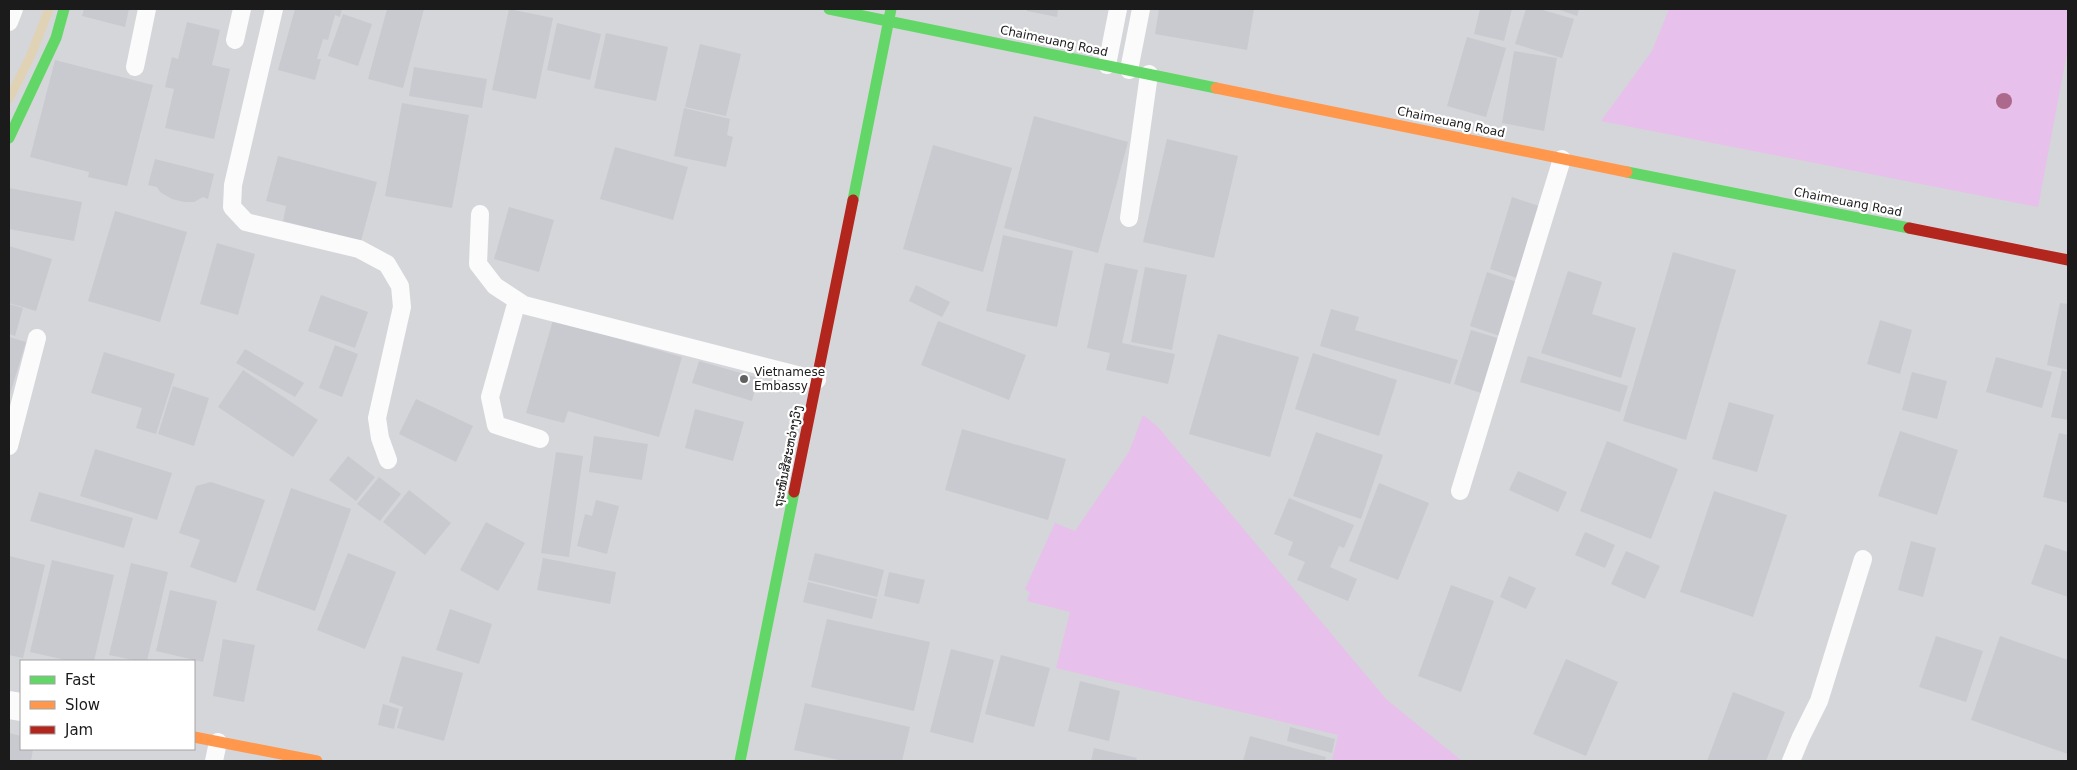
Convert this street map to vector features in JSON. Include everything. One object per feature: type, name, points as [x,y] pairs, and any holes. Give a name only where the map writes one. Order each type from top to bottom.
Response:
[{"type":"street","points":[[9,138],[56,38],[64,9]]},
{"type":"street","name":"Chaimeuang Road","points":[[829,9],[2068,260]]},
{"type":"street","name":"ຖະໜົນສີສະຫວ່າງວົງ","points":[[740,761],[891,9]]},
{"type":"street","points":[[195,737],[317,761]]},
{"type":"lane","points":[[9,22],[14,9]]},
{"type":"lane","points":[[135,67],[148,9]]},
{"type":"lane","points":[[235,40],[242,9]]},
{"type":"lane","points":[[274,9],[233,185],[232,207],[246,222],[359,249],[386,264],[400,286],[402,307],[377,418],[380,438],[388,460]]},
{"type":"lane","points":[[1107,66],[1118,9]]},
{"type":"lane","points":[[1129,70],[1141,9]]},
{"type":"lane","points":[[1129,218],[1150,74]]},
{"type":"lane","points":[[1460,491],[1562,159]]},
{"type":"lane","points":[[480,214],[478,264],[495,286],[524,305],[817,380]]},
{"type":"lane","points":[[517,301],[490,398],[496,425],[540,439]]},
{"type":"lane","points":[[9,446],[37,338]]},
{"type":"lane","points":[[1791,761],[1800,737],[1819,701],[1863,559]]},
{"type":"lane","points":[[214,761],[218,742]]},
{"type":"shaded area","points":[[9,9],[2068,9],[2068,761],[9,761]]},
{"type":"shaded area","points":[[1669,9],[2068,9],[2068,47],[2038,207],[1601,121],[1652,51]]},
{"type":"shaded area","points":[[1143,415],[1158,427],[1386,699],[1462,761],[1332,761],[1338,735],[1056,668],[1070,612],[1027,601],[1030,592],[1025,589],[1055,523],[1075,531],[1129,452]]},
{"type":"building","points":[[84,9],[129,9],[125,27],[82,16]]},
{"type":"building","points":[[295,9],[342,9],[340,17],[335,15],[328,40],[323,39],[317,59],[321,59],[315,80],[278,70]]},
{"type":"building","points":[[387,9],[424,9],[403,88],[368,79]]},
{"type":"building","points":[[509,9],[553,18],[536,99],[492,90]]},
{"type":"building","points":[[1027,9],[1058,9],[1057,17],[1027,11]]},
{"type":"building","points":[[1159,9],[1254,9],[1247,50],[1155,34]]},
{"type":"building","points":[[1480,9],[1512,9],[1504,41],[1474,34]]},
{"type":"building","points":[[1526,9],[1539,9],[1574,19],[1562,58],[1515,44]]},
{"type":"building","points":[[1557,9],[1579,9],[1577,16]]},
{"type":"building","points":[[343,14],[372,24],[358,66],[328,56]]},
{"type":"building","points":[[187,22],[220,30],[212,65],[230,69],[214,139],[165,128],[174,89],[165,87],[172,57],[178,59]]},
{"type":"building","points":[[557,23],[601,34],[590,80],[547,70]]},
{"type":"building","points":[[606,33],[668,47],[656,101],[594,88]]},
{"type":"building","points":[[1467,37],[1506,48],[1486,117],[1447,106]]},
{"type":"building","points":[[700,44],[741,54],[726,116],[685,107]]},
{"type":"building","points":[[1514,51],[1557,58],[1544,131],[1502,123]]},
{"type":"building","points":[[55,60],[153,85],[127,186],[88,177],[89,172],[30,157]]},
{"type":"building","points":[[414,67],[487,79],[482,108],[409,96]]},
{"type":"building","points":[[402,103],[469,115],[452,208],[385,196]]},
{"type":"building","points":[[684,108],[730,119],[727,135],[733,137],[726,167],[674,156]]},
{"type":"building","points":[[1034,116],[1128,142],[1098,253],[1004,228]]},
{"type":"building","points":[[1167,139],[1238,156],[1214,258],[1143,242]]},
{"type":"building","points":[[933,145],[1012,168],[983,272],[903,249]]},
{"type":"building","points":[[615,147],[688,167],[673,220],[600,199]]},
{"type":"building","points":[[278,156],[377,182],[361,241],[283,221],[286,206],[266,201]]},
{"type":"building","points":[[155,159],[214,174],[208,199],[203,197],[194,202],[184,202],[172,199],[160,192],[157,187],[148,185]]},
{"type":"building","points":[[9,188],[82,202],[74,241],[9,229]]},
{"type":"building","points":[[1512,197],[1542,207],[1520,279],[1490,269]]},
{"type":"building","points":[[509,207],[554,220],[539,272],[494,259]]},
{"type":"building","points":[[115,211],[187,232],[160,322],[88,301]]},
{"type":"building","points":[[1003,235],[1073,251],[1057,327],[986,311]]},
{"type":"building","points":[[217,243],[255,254],[238,315],[200,304]]},
{"type":"building","points":[[9,246],[52,259],[36,311],[9,303]]},
{"type":"building","points":[[1673,252],[1736,270],[1686,440],[1623,421]]},
{"type":"building","points":[[1105,263],[1138,270],[1122,343],[1175,354],[1168,384],[1106,370],[1110,353],[1087,348]]},
{"type":"building","points":[[1145,267],[1187,275],[1172,350],[1131,342]]},
{"type":"building","points":[[1568,271],[1602,282],[1592,314],[1636,328],[1621,378],[1541,353]]},
{"type":"building","points":[[1487,272],[1517,282],[1500,336],[1470,326]]},
{"type":"building","points":[[916,285],[950,302],[942,317],[909,301]]},
{"type":"building","points":[[321,295],[368,312],[355,348],[308,331]]},
{"type":"building","points":[[2060,303],[2068,304],[2068,370],[2047,365]]},
{"type":"building","points":[[9,304],[23,308],[15,336],[9,334]]},
{"type":"building","points":[[1331,309],[1359,317],[1355,330],[1458,360],[1450,384],[1320,346]]},
{"type":"building","points":[[553,320],[682,357],[659,437],[568,411],[564,423],[526,413]]},
{"type":"building","points":[[1880,320],[1912,330],[1900,374],[1867,364]]},
{"type":"building","points":[[938,321],[1026,355],[1009,400],[921,365]]},
{"type":"building","points":[[1471,330],[1501,339],[1484,394],[1454,384]]},
{"type":"building","points":[[1218,334],[1299,357],[1270,457],[1189,434]]},
{"type":"building","points":[[9,337],[26,342],[9,397]]},
{"type":"building","points":[[335,345],[358,354],[342,397],[319,388]]},
{"type":"building","points":[[245,349],[304,383],[295,397],[236,363]]},
{"type":"building","points":[[104,352],[175,374],[156,434],[136,428],[142,408],[91,393]]},
{"type":"building","points":[[1313,353],[1397,380],[1379,436],[1295,409]]},
{"type":"building","points":[[1528,356],[1628,386],[1620,412],[1520,382]]},
{"type":"building","points":[[1996,357],[2052,372],[2042,408],[1986,392]]},
{"type":"building","points":[[699,361],[758,378],[752,401],[692,383]]},
{"type":"building","points":[[243,370],[318,420],[293,457],[218,407]]},
{"type":"building","points":[[2062,370],[2068,372],[2068,420],[2051,417]]},
{"type":"building","points":[[1912,372],[1947,381],[1937,419],[1902,410]]},
{"type":"building","points":[[173,386],[209,398],[194,446],[158,434]]},
{"type":"building","points":[[416,399],[473,426],[456,462],[399,434]]},
{"type":"building","points":[[1729,402],[1774,415],[1757,472],[1712,459]]},
{"type":"building","points":[[695,409],[744,422],[733,461],[685,448]]},
{"type":"building","points":[[962,429],[1066,459],[1048,520],[945,490]]},
{"type":"building","points":[[1900,431],[1958,450],[1937,515],[1878,496]]},
{"type":"building","points":[[1316,432],[1383,455],[1361,519],[1293,496]]},
{"type":"building","points":[[2059,433],[2068,435],[2068,503],[2043,497]]},
{"type":"building","points":[[594,436],[648,444],[642,480],[589,472]]},
{"type":"building","points":[[1607,441],[1678,469],[1651,539],[1580,511]]},
{"type":"building","points":[[95,449],[172,473],[157,520],[80,496]]},
{"type":"building","points":[[556,452],[583,456],[569,557],[541,553]]},
{"type":"building","points":[[348,456],[375,477],[356,501],[329,480]]},
{"type":"building","points":[[1518,471],[1567,492],[1558,512],[1509,490]]},
{"type":"building","points":[[379,477],[401,494],[380,521],[357,504]]},
{"type":"building","points":[[211,482],[265,500],[236,583],[190,567],[200,540],[179,533],[196,486]]},
{"type":"building","points":[[1379,483],[1429,503],[1398,580],[1349,561]]},
{"type":"building","points":[[291,488],[351,509],[315,611],[256,590]]},
{"type":"building","points":[[409,490],[451,523],[425,555],[383,522]]},
{"type":"building","points":[[1714,491],[1787,515],[1753,617],[1680,592]]},
{"type":"building","points":[[39,492],[133,518],[124,548],[30,521]]},
{"type":"building","points":[[1289,498],[1354,525],[1344,548],[1339,546],[1330,567],[1357,579],[1348,601],[1297,580],[1305,562],[1288,555],[1293,542],[1274,534]]},
{"type":"building","points":[[596,500],[619,506],[607,554],[577,546],[585,514],[592,516]]},
{"type":"building","points":[[486,522],[525,543],[498,591],[460,570]]},
{"type":"building","points":[[1585,532],[1615,545],[1605,568],[1575,555]]},
{"type":"building","points":[[1911,541],[1936,548],[1923,597],[1898,590]]},
{"type":"building","points":[[2045,544],[2068,552],[2068,597],[2031,584]]},
{"type":"building","points":[[1626,551],[1660,566],[1645,599],[1611,584]]},
{"type":"building","points":[[348,553],[396,572],[365,649],[317,630]]},
{"type":"building","points":[[815,553],[884,570],[877,597],[808,580]]},
{"type":"building","points":[[9,556],[45,565],[23,658],[9,655]]},
{"type":"building","points":[[543,558],[616,572],[610,604],[537,590]]},
{"type":"building","points":[[52,560],[114,575],[94,660],[66,660],[30,652]]},
{"type":"building","points":[[131,563],[168,572],[147,660],[133,660],[109,655]]},
{"type":"building","points":[[889,572],[925,580],[919,604],[884,596]]},
{"type":"building","points":[[1509,576],[1536,588],[1526,609],[1500,597]]},
{"type":"building","points":[[808,582],[877,599],[872,619],[803,602]]},
{"type":"building","points":[[1451,585],[1494,601],[1461,692],[1418,676]]},
{"type":"building","points":[[170,590],[217,601],[203,662],[156,651]]},
{"type":"building","points":[[450,609],[492,624],[479,664],[436,650]]},
{"type":"building","points":[[827,619],[930,642],[914,711],[811,687]]},
{"type":"building","points":[[1936,636],[1983,651],[1966,702],[1919,687]]},
{"type":"building","points":[[2000,636],[2068,660],[2068,754],[1971,720]]},
{"type":"building","points":[[223,639],[255,645],[244,702],[213,696]]},
{"type":"building","points":[[951,649],[994,660],[973,743],[930,732]]},
{"type":"building","points":[[1001,655],[1050,668],[1034,727],[985,714]]},
{"type":"building","points":[[402,656],[463,673],[444,741],[397,728],[403,707],[389,702]]},
{"type":"building","points":[[1566,659],[1618,682],[1586,756],[1533,734]]},
{"type":"building","points":[[1080,681],[1120,691],[1109,741],[1068,731]]},
{"type":"building","points":[[1733,692],[1785,712],[1766,761],[1707,761]]},
{"type":"building","points":[[805,703],[910,727],[902,761],[843,761],[794,750]]},
{"type":"building","points":[[383,704],[399,709],[394,729],[378,725]]},
{"type":"building","points":[[1290,727],[1335,739],[1332,753],[1287,741]]},
{"type":"building","points":[[9,733],[20,736],[20,750],[33,750],[31,761],[9,761]]},
{"type":"building","points":[[1250,736],[1326,757],[1325,761],[1243,761]]},
{"type":"building","points":[[1094,748],[1137,758],[1136,761],[1091,761]]},
{"type":"waterway","points":[[9,99],[31,55],[49,9]]},
{"type":"traffic: fast","points":[[9,138],[56,38],[64,9]]},
{"type":"traffic: fast","points":[[829,9],[1216,88]]},
{"type":"traffic: fast","points":[[853,200],[891,9]]},
{"type":"traffic: fast","points":[[1627,172],[1909,228]]},
{"type":"traffic: fast","points":[[740,761],[794,492]]},
{"type":"traffic: slow","points":[[1216,88],[1627,172]]},
{"type":"traffic: slow","points":[[195,737],[317,761]]},
{"type":"traffic: jam","points":[[794,492],[853,200]]},
{"type":"traffic: jam","points":[[1909,228],[2068,260]]},
{"type":"place","name":"Vietnamese Embassy","points":[[744,379]]}]
